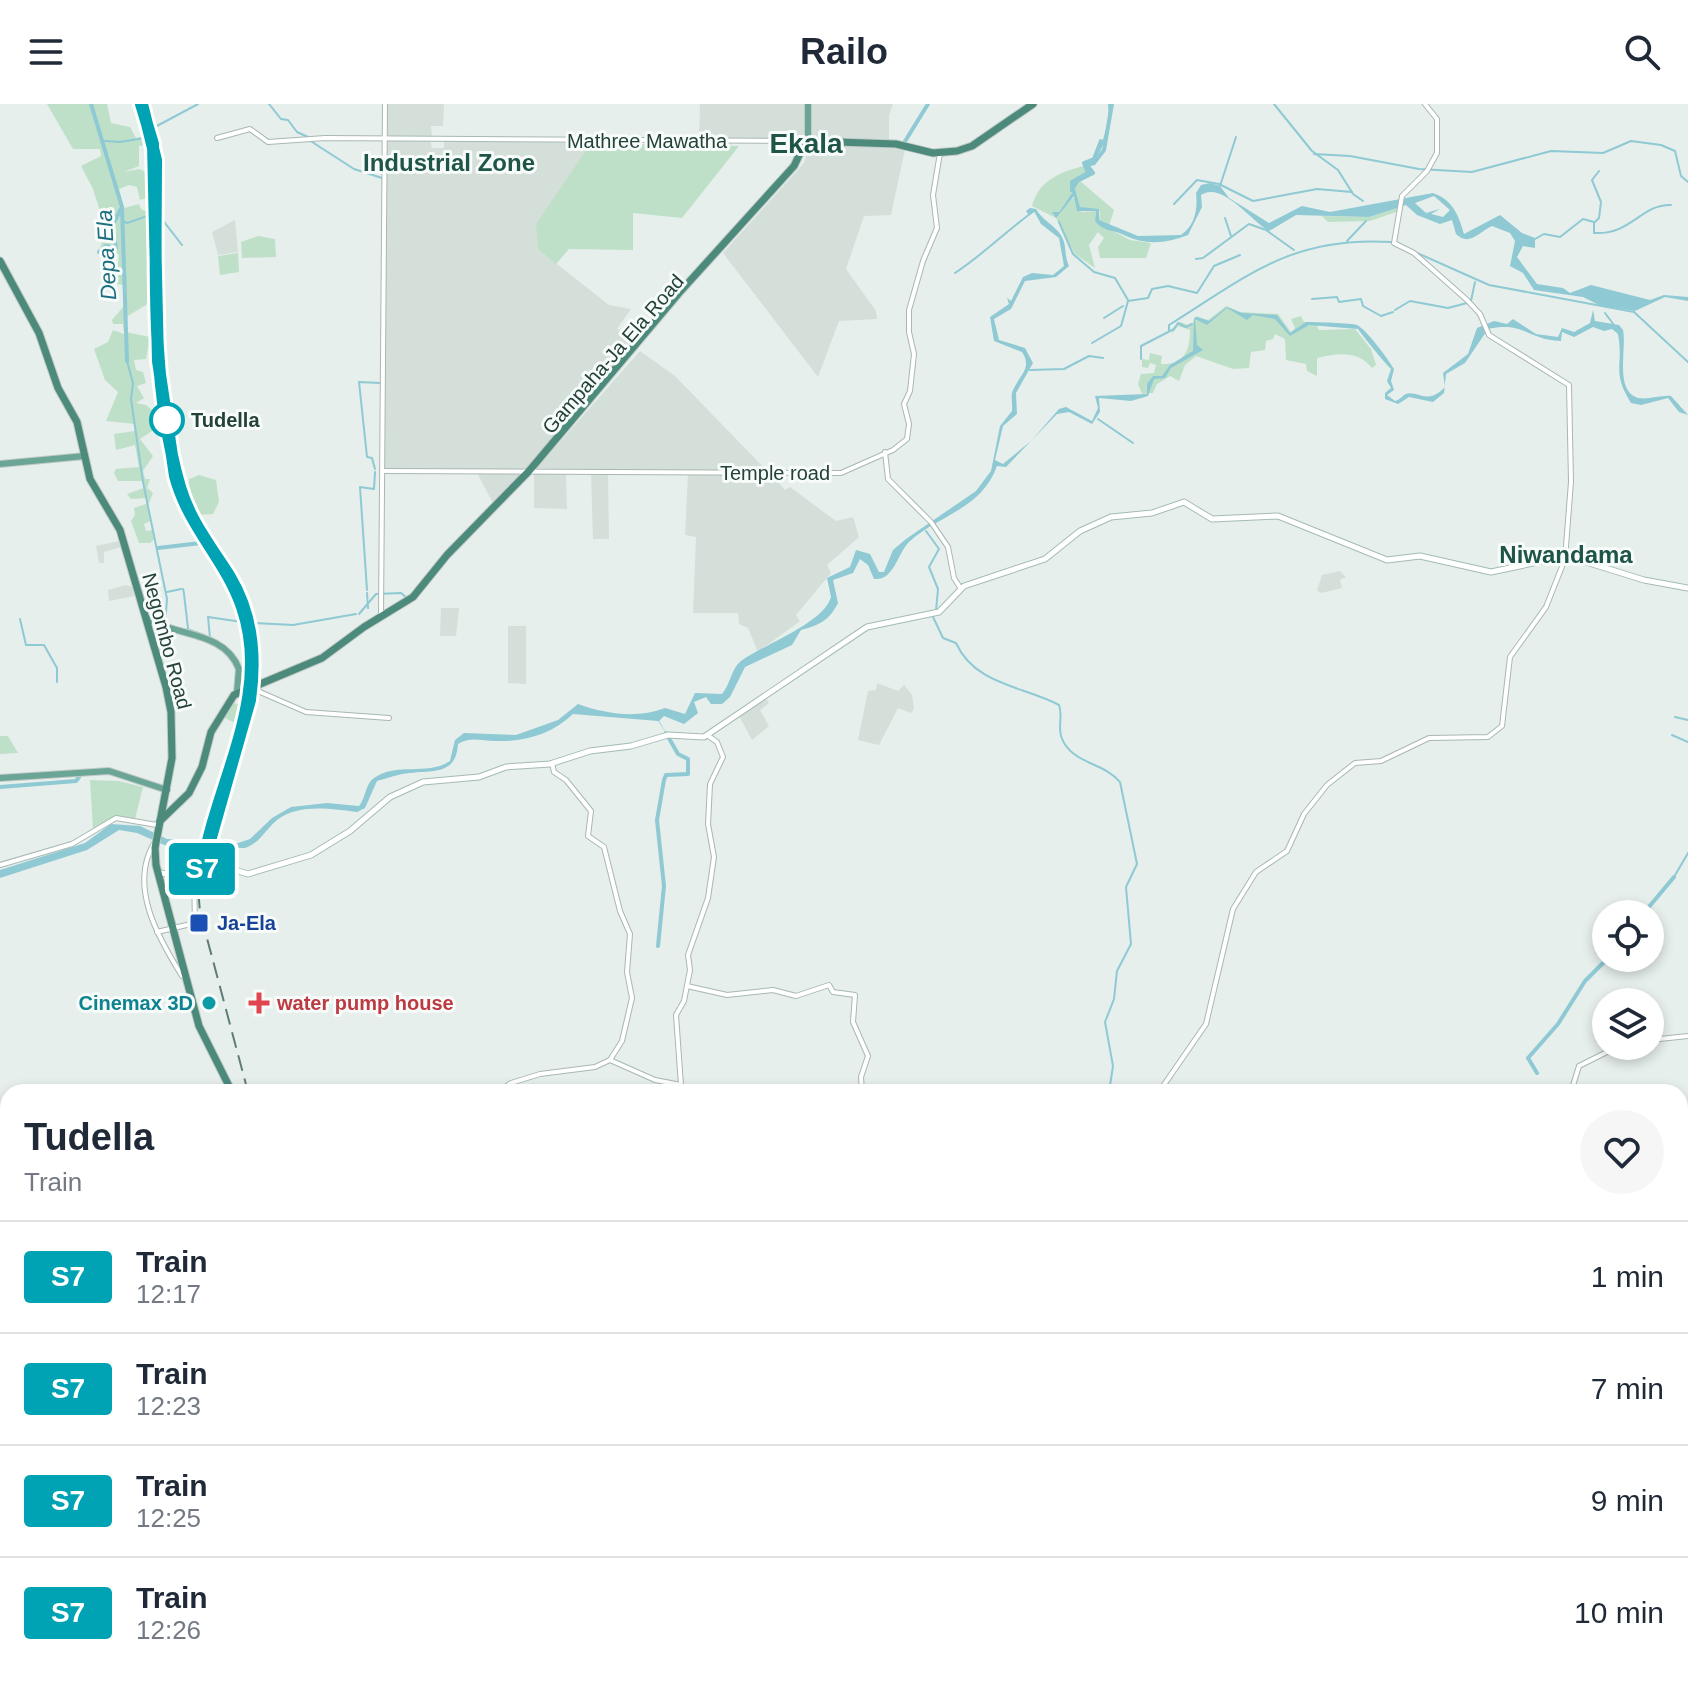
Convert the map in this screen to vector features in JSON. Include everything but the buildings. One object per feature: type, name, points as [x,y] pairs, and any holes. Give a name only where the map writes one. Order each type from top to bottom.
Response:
[{"type":"highway","points":[[805,143],[896,144],[940,153],[972,146],[1033,104]]},
{"type":"highway","name":"Gampaha-Ja Ela Road","points":[[243,687],[322,658],[381,616],[410,600],[531,471],[795,169],[805,143]]},
{"type":"highway","name":"Negombo Road","points":[[0,263],[39,339],[54,385],[77,429],[87,478],[117,528],[150,623],[169,714],[170,747],[162,817],[154,844],[154,868],[199,1026],[227,1084]]},
{"type":"highway","points":[[162,817],[191,790],[211,732],[243,687]]},
{"type":"highway","name":"Negombo Road","points":[[154,844],[182,976],[199,1031],[227,1084]]},
{"type":"main road","points":[[805,143],[808,104]]},
{"type":"main road","points":[[0,464],[84,456]]},
{"type":"main road","points":[[158,873],[194,876],[228,868],[253,873],[311,855],[350,831],[384,801],[421,782],[479,777],[506,767],[552,763],[667,735],[707,735],[867,627],[935,613],[961,589],[1045,559],[1080,531],[1111,517],[1152,513],[1183,502],[1212,519],[1275,515],[1390,561],[1422,556],[1491,572],[1565,559],[1688,588]]},
{"type":"main road","points":[[150,623],[195,633],[219,646],[235,659],[243,687]]},
{"type":"main road","points":[[0,779],[37,775],[113,776],[138,780],[165,791]]},
{"type":"street","points":[[381,616],[385,104]]},
{"type":"street","points":[[1165,1084],[1206,1024],[1233,909],[1256,872],[1284,854],[1309,807],[1347,768],[1381,761],[1433,737],[1488,737],[1502,726],[1510,657],[1546,607],[1565,559],[1571,483],[1569,385],[1489,335],[1485,323],[1467,300],[1421,259],[1395,245],[1402,196],[1428,169],[1437,153],[1436,116],[1425,104]]},
{"type":"street","name":"Mathree Mawatha","points":[[217,138],[250,129],[268,142],[384,138],[805,143]]},
{"type":"street","name":"Temple road","points":[[382,471],[841,473],[899,447],[908,435],[904,404],[910,391],[914,354],[909,317],[923,261],[937,228],[933,195],[940,153]]},
{"type":"street","points":[[885,452],[890,482],[936,528],[948,547],[954,578],[961,589]]},
{"type":"street","points":[[243,687],[306,712],[389,718]]},
{"type":"street","points":[[681,1084],[682,1059],[675,1018],[687,986],[688,955],[708,898],[714,857],[708,824],[710,784],[723,757],[717,742],[707,735]]},
{"type":"street","points":[[510,1084],[540,1074],[586,1069],[610,1060],[622,1041],[630,1014],[627,972],[630,934],[621,914],[604,847],[588,836],[591,811],[566,780],[554,772],[552,763]]},
{"type":"street","points":[[0,865],[72,844],[116,818],[162,817]]},
{"type":"street","points":[[154,844],[144,877],[157,932],[182,976]]},
{"type":"street","points":[[157,932],[195,923],[194,876]]},
{"type":"street","points":[[687,986],[727,995],[773,990],[799,996],[829,985],[833,992],[856,996],[853,1022],[867,1059],[861,1084]]},
{"type":"street","points":[[1664,1039],[1688,1036]]},
{"type":"street","points":[[610,1060],[655,1080],[676,1084]]},
{"type":"street","points":[[1573,1084],[1579,1066],[1592,1060]]},
{"type":"shaded area","points":[[387,104],[444,104],[443,126],[431,126],[432,138],[387,137]]},
{"type":"shaded area","points":[[700,104],[804,104],[804,135],[795,140],[699,140]]},
{"type":"shaded area","points":[[810,104],[893,104],[889,115],[889,142],[811,138]]},
{"type":"shaded area","points":[[387,139],[430,140],[432,148],[444,148],[444,140],[591,143],[537,224],[538,249],[609,305],[631,309],[617,329],[641,337],[535,461],[493,503],[475,469],[383,469]]},
{"type":"shaded area","points":[[817,145],[905,149],[891,215],[864,216],[846,269],[876,311],[877,319],[839,321],[818,377],[723,253],[804,163],[809,148]]},
{"type":"shaded area","points":[[235,220],[238,252],[218,255],[212,232]]},
{"type":"shaded area","points":[[640,351],[675,376],[768,472],[608,470],[609,539],[593,539],[591,472],[537,468]]},
{"type":"shaded area","points":[[534,473],[566,473],[567,509],[534,508]]},
{"type":"shaded area","points":[[688,474],[773,476],[785,490],[790,487],[836,521],[853,517],[859,537],[827,565],[831,573],[796,615],[800,621],[758,652],[748,628],[739,624],[738,613],[693,613],[696,537],[685,535]]},
{"type":"shaded area","points":[[119,541],[121,547],[104,552],[104,563],[99,563],[96,546]]},
{"type":"shaded area","points":[[1340,571],[1346,577],[1340,580],[1342,588],[1321,593],[1317,590],[1322,575]]},
{"type":"shaded area","points":[[126,585],[132,587],[134,596],[109,601],[108,590]]},
{"type":"shaded area","points":[[441,608],[459,608],[456,636],[440,636]]},
{"type":"shaded area","points":[[508,626],[526,626],[526,684],[508,683]]},
{"type":"shaded area","points":[[877,683],[898,691],[904,685],[912,695],[914,709],[911,713],[898,708],[879,745],[858,740],[868,691],[876,690]]},
{"type":"shaded area","points":[[766,698],[769,703],[760,710],[769,726],[752,740],[738,714]]},
{"type":"green space","points":[[47,104],[107,104],[111,123],[130,127],[136,138],[149,135],[151,145],[139,146],[139,166],[124,172],[139,169],[148,173],[150,197],[140,200],[137,187],[129,185],[119,189],[124,208],[139,204],[141,209],[152,214],[147,255],[151,294],[146,305],[126,317],[126,332],[150,337],[146,359],[134,360],[136,370],[143,372],[146,383],[137,386],[144,398],[136,403],[146,405],[160,418],[158,427],[140,439],[153,456],[143,471],[145,479],[150,479],[147,488],[153,493],[148,506],[150,521],[144,524],[146,531],[153,530],[155,538],[150,543],[139,543],[131,521],[135,515],[134,508],[146,504],[146,498],[131,499],[127,494],[144,488],[142,481],[118,481],[114,473],[116,469],[139,467],[135,445],[116,450],[114,434],[135,431],[135,424],[106,421],[118,392],[105,380],[94,349],[108,342],[113,330],[124,334],[123,324],[113,324],[112,320],[124,306],[124,285],[109,283],[105,269],[118,263],[119,255],[107,247],[98,254],[106,230],[93,189],[81,166],[101,156],[100,149],[73,149]]},
{"type":"green space","points":[[591,143],[739,146],[682,218],[633,213],[633,250],[569,249],[556,264],[538,249],[536,224]]},
{"type":"green space","points":[[1087,165],[1093,173],[1080,181],[1114,210],[1109,226],[1099,220],[1100,211],[1080,207],[1075,190],[1055,217],[1075,196],[1081,212],[1096,211],[1095,221],[1130,240],[1151,243],[1146,258],[1100,258],[1098,247],[1104,238],[1098,232],[1089,245],[1095,268],[1075,254],[1056,218],[1032,206],[1046,183],[1061,173]]},
{"type":"green space","points":[[1399,207],[1399,211],[1370,221],[1328,222],[1322,216],[1369,217]]},
{"type":"green space","points":[[258,236],[275,239],[276,257],[242,258],[241,242]]},
{"type":"green space","points":[[238,253],[239,272],[220,275],[218,256]]},
{"type":"green space","points":[[1226,306],[1240,312],[1278,314],[1291,332],[1295,328],[1291,319],[1301,316],[1304,322],[1315,322],[1319,330],[1355,329],[1371,349],[1376,365],[1372,368],[1360,358],[1347,354],[1325,356],[1317,358],[1317,376],[1307,371],[1306,364],[1286,360],[1285,339],[1275,334],[1273,339],[1266,341],[1265,350],[1251,352],[1249,368],[1233,369],[1196,356],[1185,365],[1179,381],[1170,376],[1157,384],[1153,393],[1142,394],[1138,384],[1141,374],[1154,373],[1156,365],[1150,363],[1148,368],[1142,367],[1142,359],[1149,360],[1150,353],[1162,356],[1161,364],[1180,359],[1187,350],[1190,330],[1178,326],[1172,334],[1173,328],[1180,322],[1191,326],[1196,316],[1208,320]]},
{"type":"green space","points":[[199,475],[216,480],[219,502],[213,514],[198,515],[190,498],[189,479]]},
{"type":"green space","points":[[232,702],[246,708],[239,725],[223,717]]},
{"type":"green space","points":[[0,736],[8,736],[18,753],[0,754]]},
{"type":"green space","points":[[90,780],[119,781],[143,787],[135,819],[115,817],[93,829]]},
{"type":"water","points":[[1210,183],[1220,186],[1229,198],[1269,223],[1302,206],[1330,212],[1433,193],[1454,209],[1464,234],[1500,215],[1522,233],[1535,238],[1535,248],[1523,246],[1517,257],[1537,284],[1563,288],[1570,293],[1591,285],[1650,300],[1664,295],[1688,297],[1688,301],[1665,297],[1635,311],[1599,305],[1583,297],[1534,290],[1523,273],[1510,266],[1515,241],[1510,233],[1492,226],[1470,239],[1461,238],[1456,234],[1452,220],[1440,224],[1417,215],[1406,205],[1369,217],[1296,215],[1269,231],[1227,197],[1209,192],[1201,195],[1202,207],[1188,235],[1155,242],[1139,240],[1102,227],[1095,221],[1096,211],[1077,211],[1074,196],[1056,218],[1052,212],[1059,212],[1075,189],[1080,207],[1099,209],[1099,220],[1138,236],[1181,235],[1192,222],[1196,211],[1196,193],[1201,185]],"holes":[[[1434,196],[1450,210],[1443,217],[1431,214],[1440,209],[1426,213],[1415,203]]]},
{"type":"water","points":[[1036,209],[1062,237],[1069,266],[1056,277],[1025,281],[1011,309],[994,319],[999,340],[1025,348],[1033,363],[1016,393],[1017,414],[1003,426],[995,460],[1003,464],[1031,441],[1059,409],[1066,407],[1092,421],[1098,408],[1095,396],[1147,394],[1147,384],[1153,376],[1162,376],[1170,365],[1193,351],[1194,318],[1209,321],[1227,307],[1242,313],[1277,315],[1290,333],[1306,322],[1357,325],[1372,338],[1394,369],[1391,381],[1394,390],[1387,395],[1395,401],[1410,393],[1433,396],[1445,387],[1444,393],[1433,402],[1409,397],[1398,404],[1385,399],[1385,393],[1391,388],[1387,381],[1391,369],[1358,329],[1309,325],[1290,336],[1275,319],[1253,315],[1247,320],[1227,308],[1207,325],[1195,319],[1197,345],[1203,350],[1171,368],[1165,378],[1154,379],[1148,396],[1131,401],[1099,398],[1100,412],[1092,424],[1069,412],[1057,414],[1006,467],[997,466],[981,493],[909,542],[886,576],[874,579],[868,565],[860,559],[853,573],[833,580],[838,603],[827,618],[801,630],[792,645],[745,667],[730,697],[722,704],[711,704],[706,697],[694,702],[698,713],[684,724],[664,716],[659,721],[667,734],[658,721],[573,714],[547,732],[528,738],[472,740],[458,744],[453,761],[442,769],[401,774],[377,781],[365,808],[357,812],[316,808],[295,811],[277,820],[259,840],[245,848],[169,847],[137,833],[119,830],[87,850],[0,878],[0,870],[85,843],[111,824],[140,826],[167,839],[238,843],[250,839],[272,818],[291,807],[327,803],[359,806],[371,781],[383,773],[432,768],[450,761],[455,740],[464,733],[516,735],[558,720],[578,704],[622,714],[665,708],[685,714],[695,693],[722,694],[741,661],[805,624],[826,607],[831,597],[827,578],[850,567],[856,550],[870,554],[879,572],[884,572],[893,550],[976,491],[991,471],[1000,426],[1012,411],[1012,393],[1026,363],[1022,352],[994,341],[990,317],[1009,304],[1007,298],[1011,301],[1023,277],[1032,273],[1053,275],[1064,266],[1059,238],[1041,224],[1034,211],[1028,214],[1026,211]]},
{"type":"water","points":[[1593,310],[1595,321],[1619,325],[1623,330],[1624,378],[1631,394],[1638,398],[1671,396],[1688,415],[1679,412],[1668,398],[1641,405],[1631,403],[1621,383],[1618,334],[1612,329],[1604,331],[1593,327],[1574,337],[1562,332],[1561,341],[1541,338],[1510,327],[1488,329],[1465,363],[1446,374],[1445,386],[1443,373],[1468,354],[1477,328],[1494,321],[1507,324],[1513,319],[1536,334],[1558,337],[1562,328],[1574,332],[1590,323]]},
{"type":"waterway","name":"Depa Ela","points":[[91,104],[122,207],[127,361]]},
{"type":"waterway","points":[[154,136],[155,127],[198,104]]},
{"type":"waterway","points":[[269,104],[281,119],[288,120],[297,132],[308,137]]},
{"type":"waterway","points":[[904,143],[928,104]]},
{"type":"waterway","points":[[1073,192],[1073,183],[1091,174],[1084,164],[1091,161],[1101,147],[1109,120],[1109,104]]},
{"type":"waterway","points":[[1072,190],[1077,181],[1093,173],[1087,165],[1094,163],[1104,150],[1112,104]]},
{"type":"waterway","points":[[1274,104],[1312,151],[1338,170],[1353,194],[1363,201]]},
{"type":"waterway","points":[[105,141],[150,137]]},
{"type":"waterway","points":[[1220,186],[1236,137]]},
{"type":"waterway","points":[[309,140],[354,169],[382,178]]},
{"type":"waterway","points":[[1072,190],[1072,182],[1088,173],[1084,163],[1094,159],[1101,141]]},
{"type":"waterway","points":[[1314,154],[1350,156],[1419,169],[1472,172],[1551,151],[1603,153],[1631,141],[1661,145],[1675,151],[1681,176],[1688,182]]},
{"type":"waterway","points":[[1595,222],[1599,218],[1601,202],[1592,180],[1599,171]]},
{"type":"waterway","points":[[1174,204],[1197,180],[1219,184],[1253,201],[1317,189],[1352,192]]},
{"type":"waterway","points":[[1535,239],[1544,234],[1560,237],[1583,219],[1594,222],[1594,233],[1607,232],[1627,225],[1652,209],[1671,205]]},
{"type":"waterway","points":[[99,252],[106,246],[116,248],[112,226],[121,209]]},
{"type":"waterway","points":[[955,273],[1034,211]]},
{"type":"waterway","points":[[123,221],[127,223],[153,214]]},
{"type":"waterway","points":[[158,214],[182,245]]},
{"type":"waterway","points":[[1225,218],[1231,236]]},
{"type":"waterway","points":[[1347,241],[1366,221]]},
{"type":"waterway","points":[[1059,222],[1073,254],[1094,272],[1115,278],[1128,300]]},
{"type":"waterway","points":[[1196,259],[1203,258],[1249,224],[1266,230],[1294,250]]},
{"type":"waterway","points":[[1169,330],[1169,325],[1248,275],[1298,252],[1326,245],[1391,242]]},
{"type":"waterway","points":[[1415,252],[1489,285],[1634,312],[1688,362]]},
{"type":"waterway","points":[[1092,343],[1121,326],[1128,301],[1148,298],[1152,289],[1168,286],[1197,293],[1214,266],[1240,255]]},
{"type":"waterway","points":[[1471,301],[1475,282]]},
{"type":"waterway","points":[[1312,299],[1337,297],[1339,302],[1361,299],[1363,306],[1381,316],[1393,312]]},
{"type":"waterway","points":[[1395,310],[1410,301],[1448,308],[1467,303]]},
{"type":"waterway","points":[[1104,318],[1123,306]]},
{"type":"waterway","points":[[1605,313],[1614,325]]},
{"type":"waterway","points":[[1141,359],[1141,346],[1174,329],[1178,323],[1186,327],[1192,324]]},
{"type":"waterway","points":[[1030,370],[1064,369],[1089,356],[1103,358]]},
{"type":"waterway","points":[[127,361],[133,383],[131,399],[143,482],[167,599],[165,625]]},
{"type":"waterway","points":[[375,469],[372,458],[367,457],[359,382],[380,383]]},
{"type":"waterway","points":[[1098,419],[1133,443]]},
{"type":"waterway","points":[[367,590],[360,487],[374,489],[375,472]]},
{"type":"waterway","points":[[926,531],[939,549],[929,567],[938,589],[936,611]]},
{"type":"waterway","points":[[158,548],[201,543]]},
{"type":"waterway","points":[[167,592],[181,589]]},
{"type":"waterway","points":[[183,589],[184,593]]},
{"type":"waterway","points":[[367,593],[368,608]]},
{"type":"waterway","points":[[359,614],[376,594],[401,593],[407,598]]},
{"type":"waterway","points":[[184,594],[188,628]]},
{"type":"waterway","points":[[253,623],[293,625],[356,614]]},
{"type":"waterway","points":[[210,638],[208,617],[249,623]]},
{"type":"waterway","points":[[933,617],[943,638],[956,643],[975,668],[1001,683],[1059,705],[1060,732],[1065,745],[1079,758],[1105,770],[1120,782],[1137,864],[1126,887],[1131,944],[1117,971],[1114,999],[1105,1022],[1113,1066],[1110,1084]]},
{"type":"waterway","points":[[20,619],[26,645],[44,645],[57,668],[57,682]]},
{"type":"waterway","points":[[187,629],[204,635]]},
{"type":"waterway","points":[[163,647],[164,630]]},
{"type":"waterway","points":[[1675,717],[1688,720]]},
{"type":"waterway","points":[[658,946],[664,886],[657,820],[666,775],[688,774],[688,759],[678,754],[666,733]]},
{"type":"waterway","points":[[1672,735],[1688,742]]},
{"type":"waterway","points":[[0,787],[76,781],[79,777]]},
{"type":"waterway","points":[[1674,877],[1688,853]]},
{"type":"waterway","points":[[1655,900],[1674,877]]},
{"type":"waterway","points":[[1537,1073],[1528,1058],[1558,1024],[1594,972]]},
{"type":"railway","points":[[141,104],[154,166],[159,349],[163,400],[176,477],[183,501],[242,609],[252,658],[244,717],[209,830],[198,888],[200,912],[246,1084]]},
{"type":"train","name":"S7","points":[[141,104],[150,129],[155,160],[158,361],[175,476],[179,490],[197,530],[235,590],[247,623],[252,654],[249,700],[202,869],[250,700],[253,672],[252,639],[237,590],[199,532],[180,490],[160,360],[156,160],[150,127],[142,104]]},
{"type":"place","name":"Tudella","points":[[167,420]]},
{"type":"place","name":"Ja-Ela","points":[[199,923]]},
{"type":"place","name":"Cinemax 3D","points":[[209,1003]]},
{"type":"place","name":"water pump house","points":[[259,1003]]},
{"type":"district","name":"Ekala","points":[[806,143]]},
{"type":"district","name":"Industrial Zone","points":[[449,163]]},
{"type":"district","name":"Niwandama","points":[[1566,555]]}]
